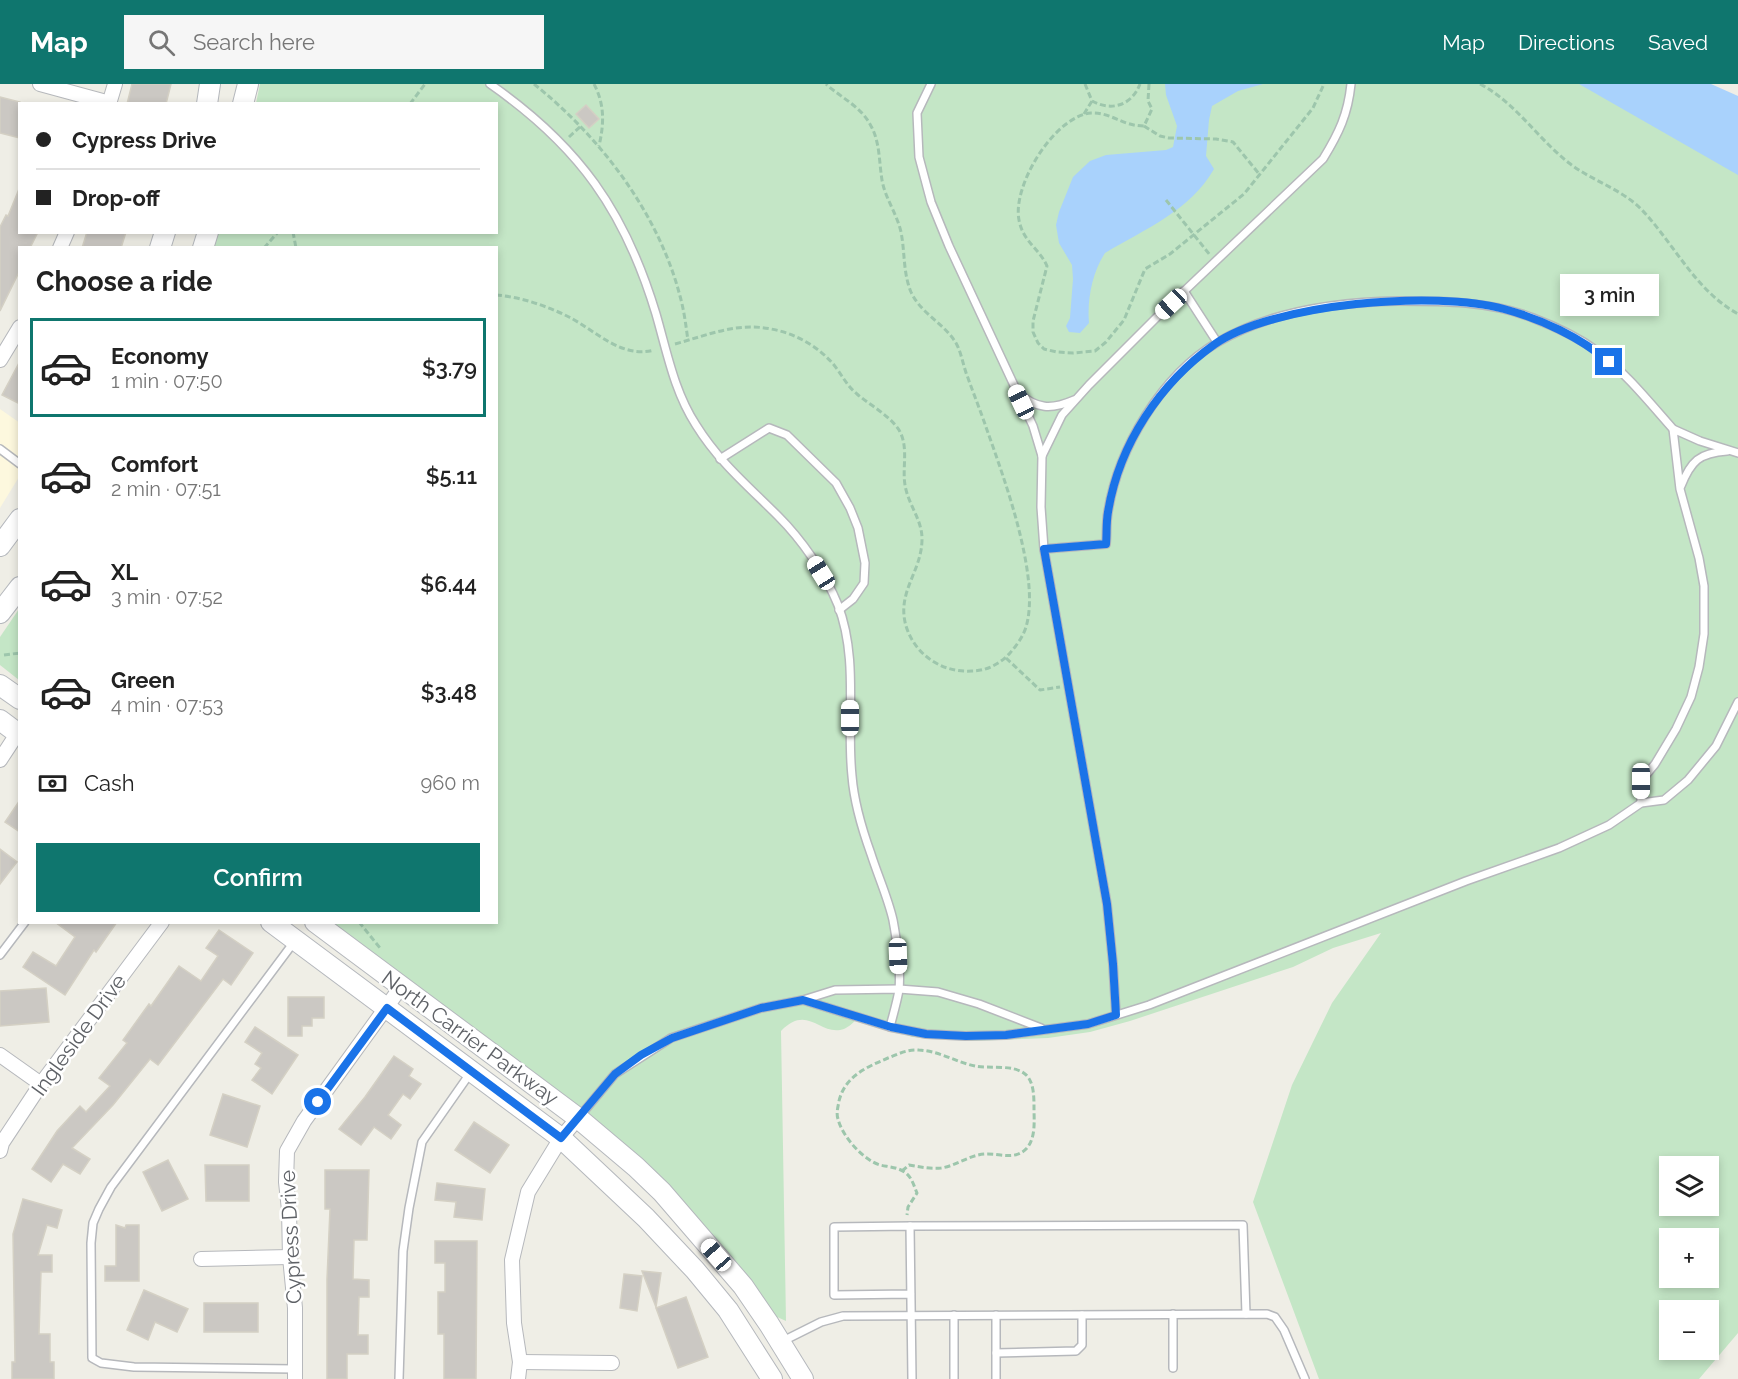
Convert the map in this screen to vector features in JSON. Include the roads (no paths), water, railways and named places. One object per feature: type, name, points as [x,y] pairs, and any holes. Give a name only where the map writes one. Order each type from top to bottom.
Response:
[{"type":"main road","points":[[207,102],[210,84]]},
{"type":"main road","points":[[244,102],[248,84]]},
{"type":"main road","points":[[0,546],[18,522]]},
{"type":"main road","points":[[0,613],[18,590]]},
{"type":"main road","points":[[0,685],[18,698]]},
{"type":"main road","points":[[0,720],[18,734]]},
{"type":"main road","name":"North Carrier Parkway","points":[[274,924],[561,1138],[646,1218],[695,1270],[728,1310],[772,1379]]},
{"type":"main road","name":"North Carrier Parkway","points":[[318,924],[578,1118],[636,1167],[662,1192],[743,1286],[803,1379]]},
{"type":"main road","points":[[757,1355],[781,1342]]},
{"type":"street","points":[[40,84],[106,102]]},
{"type":"street","points":[[110,102],[115,84]]},
{"type":"street","points":[[0,360],[18,330]]},
{"type":"street","points":[[0,760],[18,734]]},
{"type":"street","name":"Ingleside Drive","points":[[0,1151],[2,1143],[41,1084],[161,924]]},
{"type":"street","name":"Cypress Drive","points":[[295,1374],[295,1308],[290,1257],[290,1210],[286,1182],[287,1150],[304,1121],[401,987]]},
{"type":"street","points":[[0,1055],[41,1084]]},
{"type":"street","points":[[519,1379],[520,1362],[514,1323],[512,1260],[528,1192],[561,1138],[578,1118]]},
{"type":"street","points":[[201,1259],[290,1257]]},
{"type":"street","points":[[520,1362],[612,1363]]},
{"type":"lane","points":[[490,84],[517,103],[561,144],[579,162],[603,193],[627,236],[645,280],[682,399],[694,423],[735,477],[780,518],[804,547],[821,573],[839,610],[850,671],[852,777],[858,814],[893,919],[898,956],[899,989],[891,1027]]},
{"type":"lane","points":[[931,84],[917,114],[919,157],[931,202],[949,246],[1033,426],[1042,456],[1041,507],[1044,549],[1107,904],[1116,1015]]},
{"type":"lane","points":[[1042,456],[1062,415],[1076,399],[1323,159],[1340,131],[1349,104],[1351,84]]},
{"type":"lane","points":[[1185,291],[1217,342]]},
{"type":"lane","points":[[1044,549],[1106,544],[1108,513],[1116,480],[1129,446],[1144,417],[1165,388],[1190,364],[1217,342],[1273,319],[1343,305],[1428,301],[1467,303],[1502,308],[1533,318],[1596,350],[1622,373],[1673,429],[1700,441],[1735,452]]},
{"type":"lane","points":[[1016,391],[1030,403],[1046,406],[1060,406],[1076,399]]},
{"type":"lane","points":[[720,459],[769,428],[787,435],[836,483],[858,528],[865,563],[864,583],[853,599],[839,610]]},
{"type":"lane","points":[[1641,803],[1641,781],[1655,764],[1691,698],[1704,634],[1704,586],[1699,558],[1680,489],[1673,429]]},
{"type":"lane","points":[[0,450],[18,463]]},
{"type":"lane","points":[[1680,489],[1687,470],[1698,458],[1713,452],[1735,452]]},
{"type":"lane","points":[[803,1000],[891,1027],[926,1034],[966,1036],[1006,1035],[1088,1024],[1149,1005],[1466,881],[1559,848],[1609,825],[1641,803],[1664,800],[1688,780],[1716,746],[1738,702]]},
{"type":"lane","points":[[0,955],[23,924]]},
{"type":"lane","points":[[295,940],[111,1187],[93,1223],[91,1244],[92,1358],[101,1363],[134,1367],[295,1374]]},
{"type":"lane","points":[[578,1118],[615,1074],[641,1055],[672,1038],[761,1008],[803,1000],[835,990],[899,989],[938,992],[979,1004],[1043,1029]]},
{"type":"lane","points":[[399,1379],[403,1251],[422,1142],[471,1072]]},
{"type":"lane","points":[[911,1294],[834,1295],[834,1227],[1242,1225],[1246,1314]]},
{"type":"lane","points":[[908,1226],[912,1379]]},
{"type":"lane","points":[[1173,1314],[1173,1368]]},
{"type":"lane","points":[[781,1342],[821,1322],[843,1316],[1267,1314],[1275,1317],[1284,1330],[1305,1379]]},
{"type":"lane","points":[[954,1315],[954,1379]]},
{"type":"lane","points":[[996,1315],[996,1379]]},
{"type":"lane","points":[[996,1353],[1076,1351],[1082,1345],[1082,1315]]},
{"type":"water","points":[[1165,84],[1263,84],[1238,91],[1212,106],[1206,156],[1214,169],[1204,184],[1180,208],[1105,253],[1091,287],[1089,323],[1080,333],[1069,332],[1066,326],[1070,318],[1072,265],[1059,243],[1056,225],[1059,212],[1073,177],[1090,161],[1106,155],[1166,150],[1173,147],[1177,126],[1166,95]]},
{"type":"water","points":[[1579,84],[1711,84],[1738,96],[1738,175]]}]
